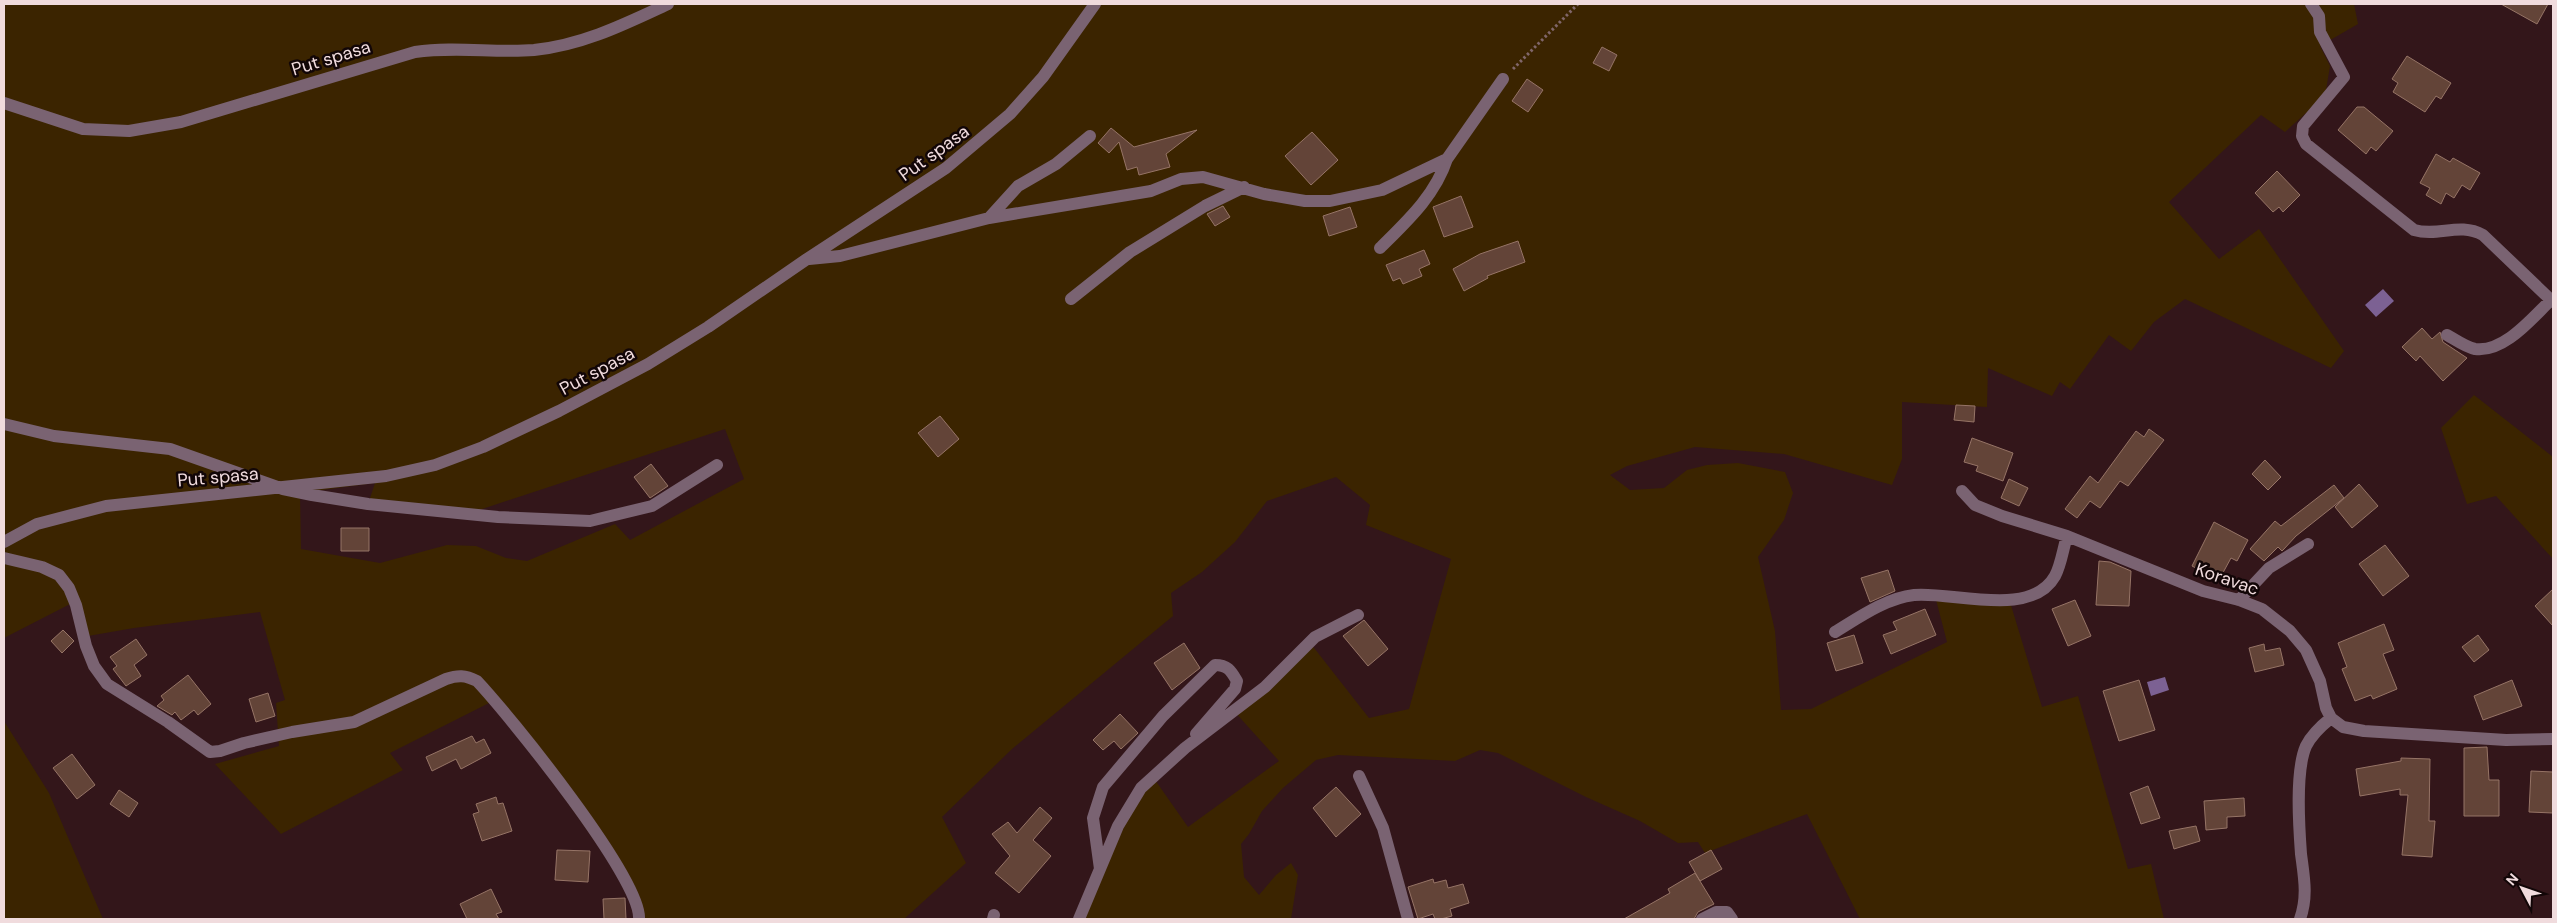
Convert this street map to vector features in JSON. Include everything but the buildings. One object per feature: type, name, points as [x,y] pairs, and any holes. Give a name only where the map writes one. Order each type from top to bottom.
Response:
[{"type":"street","name":"Put spasa","points":[[4,102],[83,129],[129,131],[217,112],[415,52],[438,48],[533,50],[572,43],[611,31],[668,4]]},
{"type":"street","name":"Put spasa","points":[[4,542],[37,524],[106,506],[283,489],[386,476],[436,465],[483,447],[648,364],[708,327],[807,259],[946,168],[1010,114],[1043,76],[1095,4]]},
{"type":"street","points":[[2311,4],[2320,16],[2320,32],[2344,77],[2303,126],[2302,136],[2306,144],[2414,230],[2425,233],[2457,228],[2472,229],[2483,235],[2552,301],[2501,343],[2488,349],[2463,345],[2447,335]]},
{"type":"street","points":[[1380,248],[1413,216],[1430,194],[1442,174],[1447,159],[1503,79]]},
{"type":"street","points":[[989,218],[1018,186],[1056,164],[1090,136]]},
{"type":"street","points":[[807,259],[840,256],[989,218],[1151,191],[1193,177],[1203,176],[1285,199],[1330,201],[1382,190],[1447,159]]},
{"type":"street","points":[[1070,300],[1130,252],[1205,206],[1244,187]]},
{"type":"street","points":[[4,424],[54,436],[170,449],[283,489],[368,504],[498,517],[590,521],[652,506],[717,465]]},
{"type":"street","name":"Koravac","points":[[1962,491],[1975,505],[2002,516],[2067,536],[2203,591],[2239,600],[2262,609],[2290,631],[2306,650],[2320,681],[2326,708],[2332,718]]},
{"type":"street","points":[[1835,632],[1867,613],[1896,600],[1914,595],[2006,600],[2035,594],[2047,587],[2055,576],[2067,536]]},
{"type":"street","points":[[2239,600],[2269,568],[2308,544]]},
{"type":"street","points":[[4,558],[42,567],[59,575],[69,588],[76,605],[86,646],[94,666],[107,684],[168,722],[210,752],[292,732],[354,722],[446,679],[458,675],[468,676],[476,681],[534,747],[587,821],[624,876],[639,912],[639,919]]},
{"type":"street","points":[[1079,919],[1118,826],[1141,788],[1184,748],[1265,687],[1316,637],[1358,615]]},
{"type":"street","points":[[1100,869],[1093,818],[1103,787],[1163,716],[1215,665],[1222,665],[1231,670],[1234,675],[1237,681],[1235,689],[1184,748]]},
{"type":"street","points":[[2300,919],[2306,887],[2298,815],[2301,771],[2305,748],[2318,728],[2332,718],[2344,727],[2364,731],[2506,740],[2553,739]]},
{"type":"street","points":[[1359,776],[1383,828],[1408,919]]},
{"type":"street","points":[[1702,919],[1716,912],[1727,912],[1732,919]]},
{"type":"path","points":[[1503,79],[1578,4]]},
{"type":"shaded area","points":[[4,4],[2354,4],[2358,24],[2320,46],[2330,66],[2325,96],[2285,132],[2261,115],[2169,202],[2219,259],[2259,229],[2344,351],[2331,368],[2185,299],[2154,322],[2131,351],[2109,335],[2070,389],[2060,382],[2052,396],[1988,368],[1987,407],[1902,402],[1902,459],[1892,485],[1784,454],[1695,447],[1627,466],[1610,475],[1630,490],[1664,488],[1687,470],[1707,465],[1738,463],[1785,472],[1793,493],[1784,520],[1758,557],[1775,631],[1781,710],[1811,709],[1947,642],[1935,596],[2010,602],[2042,707],[2078,696],[2128,869],[2151,864],[2164,919],[1860,919],[1807,814],[1705,853],[1698,842],[1678,843],[1640,821],[1586,797],[1498,753],[1480,750],[1455,761],[1338,755],[1316,760],[1283,788],[1262,811],[1241,844],[1244,877],[1259,895],[1276,875],[1291,863],[1298,875],[1291,919],[1083,919],[1119,822],[1153,777],[1188,827],[1279,761],[1233,710],[1311,644],[1369,718],[1409,709],[1451,559],[1366,525],[1370,505],[1336,477],[1267,501],[1235,542],[1202,572],[1171,593],[1173,616],[1012,749],[942,817],[966,863],[904,919],[639,919],[633,895],[495,700],[390,753],[403,770],[281,834],[215,764],[279,746],[276,703],[285,700],[260,612],[134,628],[88,636],[76,601],[4,638]],"holes":[[[725,429],[744,479],[630,540],[615,524],[527,561],[506,558],[476,546],[447,545],[380,563],[301,549],[300,493],[375,483],[368,504],[467,514]]]},
{"type":"shaded area","points":[[2383,289],[2394,301],[2376,317],[2365,305]]},
{"type":"shaded area","points":[[2474,395],[2553,457],[2553,559],[2496,496],[2467,504],[2441,428]]},
{"type":"shaded area","points":[[2165,677],[2169,690],[2151,696],[2147,682]]},
{"type":"shaded area","points":[[4,721],[49,793],[103,919],[4,919]]}]
